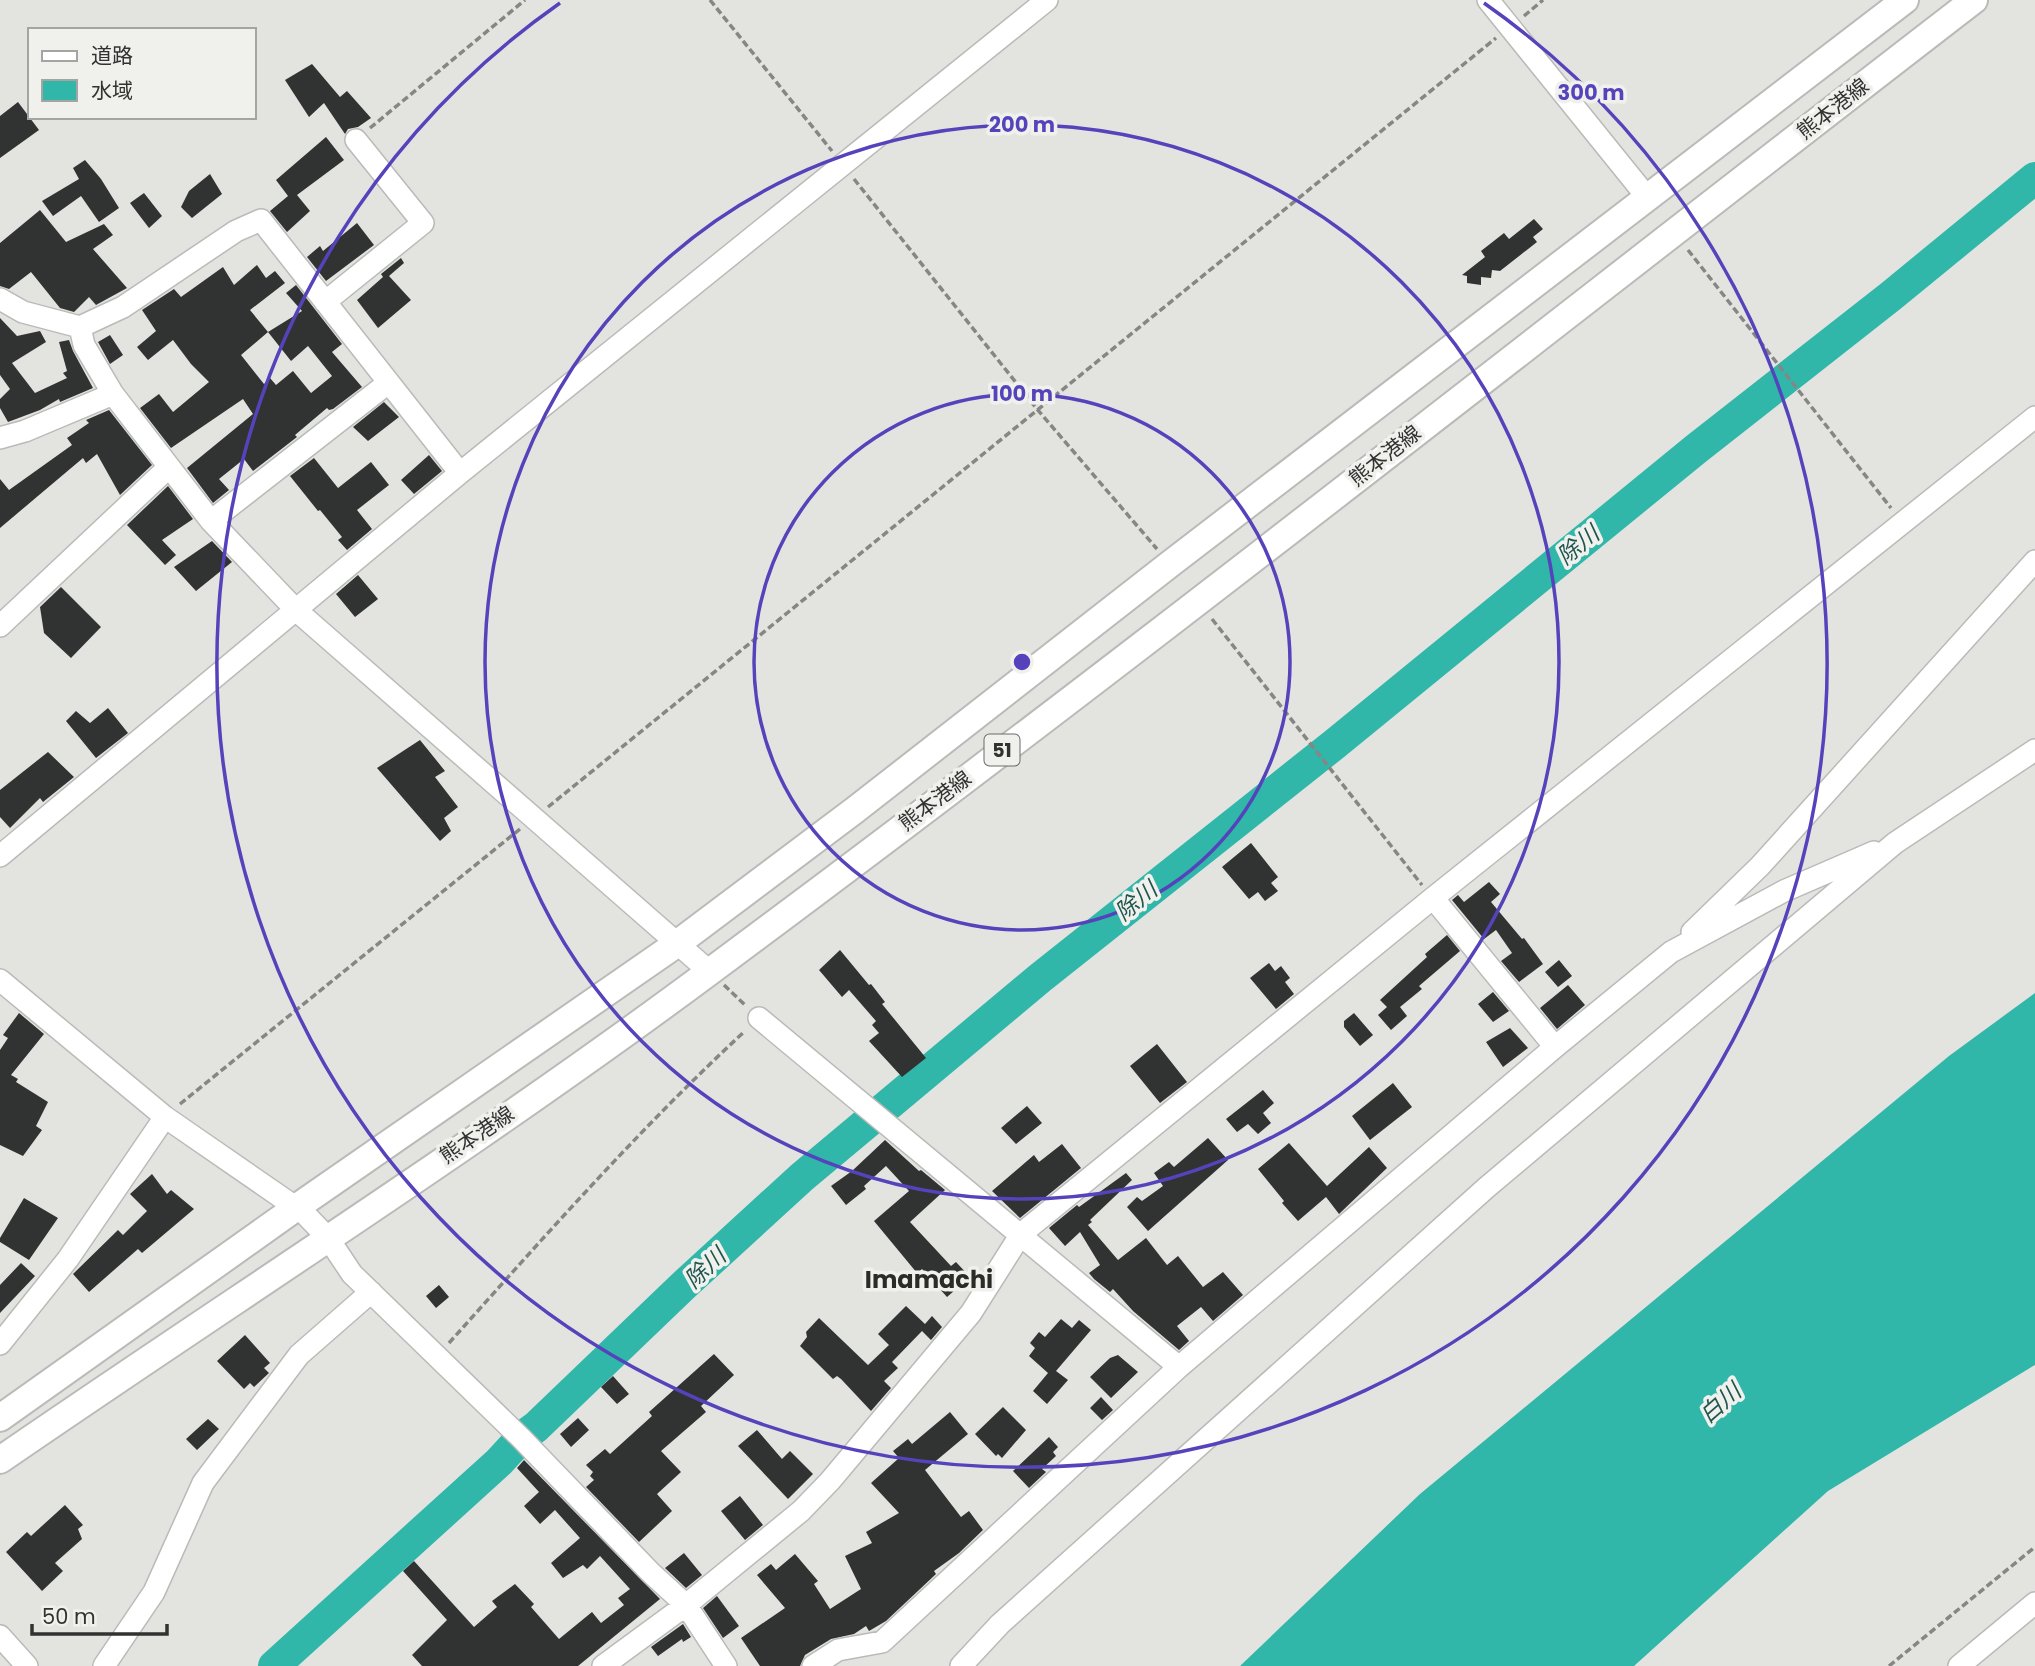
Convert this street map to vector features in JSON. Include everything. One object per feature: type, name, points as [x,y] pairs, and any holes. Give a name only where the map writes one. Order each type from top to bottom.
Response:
[{"type":"main road","name":"熊本港線","points":[[0,1418],[297,1207],[678,943],[855,810],[1170,564],[1905,0]]},
{"type":"main road","name":"熊本港線","points":[[0,1460],[328,1238],[710,972],[1198,601],[1974,0]]},
{"type":"main road","points":[[1647,197],[1673,232]]},
{"type":"main road","points":[[1170,564],[1198,601]]},
{"type":"street","points":[[0,856],[460,473],[1046,0]]},
{"type":"street","points":[[1488,0],[1647,197]]},
{"type":"street","points":[[325,302],[423,223],[356,140]]},
{"type":"street","points":[[0,299],[23,312],[80,327],[123,307],[236,231],[261,220],[460,473]]},
{"type":"street","points":[[80,327],[84,345],[113,394],[211,521],[297,611],[710,972]]},
{"type":"street","points":[[211,521],[388,383]]},
{"type":"street","points":[[0,438],[25,431],[113,394]]},
{"type":"street","points":[[603,1666],[687,1605],[801,1511],[830,1481],[971,1313],[1021,1234],[1433,898],[2035,417]]},
{"type":"street","points":[[0,626],[169,467]]},
{"type":"street","points":[[813,1666],[838,1650],[883,1642],[1179,1367],[1555,1047],[1671,952],[1760,866],[2035,561]]},
{"type":"street","points":[[961,1666],[1000,1624],[1486,1188],[1895,843],[2035,750]]},
{"type":"street","points":[[1671,952],[1784,891],[1895,843]]},
{"type":"street","points":[[1433,898],[1555,1047]]},
{"type":"street","points":[[0,980],[165,1116],[297,1207],[328,1238],[352,1274],[522,1438],[651,1573],[687,1605],[726,1666]]},
{"type":"street","points":[[759,1018],[1179,1367]]},
{"type":"street","points":[[0,1344],[68,1259],[165,1116]]},
{"type":"street","points":[[104,1666],[154,1592],[203,1483],[299,1355],[371,1292]]},
{"type":"street","points":[[1959,1666],[2035,1603]]},
{"type":"street","points":[[0,1636],[27,1666]]},
{"type":"path","points":[[356,140],[525,0]]},
{"type":"path","points":[[710,0],[1037,409],[1170,564]]},
{"type":"path","points":[[165,1116],[1543,0]]},
{"type":"path","points":[[1673,232],[1902,522]]},
{"type":"path","points":[[1198,601],[1433,898]]},
{"type":"path","points":[[437,1356],[652,1122],[697,1075],[759,1018],[710,972]]},
{"type":"path","points":[[1889,1666],[2035,1547]]},
{"type":"water","name":"白川","points":[[2035,993],[2035,1365],[1828,1491],[1634,1666],[1240,1666],[1420,1494],[1949,1056]]},
{"type":"building","points":[[312,64],[340,97],[347,91],[371,118],[358,127],[348,129],[345,134],[324,103],[309,117],[285,80]]},
{"type":"building","points":[[18,102],[28,119],[39,130],[0,158],[0,116]]},
{"type":"building","points":[[326,137],[344,160],[297,195],[310,211],[287,232],[270,211],[288,196],[276,180]]},
{"type":"building","points":[[85,160],[119,208],[99,222],[81,196],[53,216],[42,201],[79,179],[73,168]]},
{"type":"building","points":[[210,174],[222,194],[192,218],[181,207],[189,191]]},
{"type":"building","points":[[144,193],[162,216],[149,228],[130,203]]},
{"type":"building","points":[[40,210],[66,242],[104,224],[113,235],[93,249],[127,288],[96,305],[89,297],[74,312],[60,308],[31,272],[9,289],[0,286],[0,243]]},
{"type":"building","points":[[1534,219],[1543,229],[1533,237],[1537,242],[1500,271],[1492,270],[1491,278],[1481,277],[1481,285],[1467,283],[1467,276],[1462,275],[1485,257],[1481,251],[1504,233],[1509,239]]},
{"type":"building","points":[[357,223],[374,245],[326,281],[307,257],[320,246],[323,251]]},
{"type":"building","points":[[401,258],[404,263],[389,276],[411,300],[378,328],[357,300],[383,277],[381,274]]},
{"type":"building","points":[[257,265],[266,278],[275,271],[285,283],[250,310],[268,332],[302,311],[286,293],[296,285],[342,344],[332,352],[362,387],[333,409],[327,408],[295,435],[297,437],[253,471],[244,459],[219,479],[229,490],[213,503],[187,468],[253,414],[243,399],[171,448],[140,408],[159,394],[173,412],[209,382],[173,340],[148,360],[137,347],[156,331],[142,310],[174,289],[181,297],[223,267],[234,285]],"holes":[[[268,332],[291,361],[308,346],[332,376],[311,393],[293,371],[276,385],[270,378],[264,384],[241,355]]]},
{"type":"building","points":[[0,318],[17,336],[40,331],[46,342],[12,363],[35,393],[67,378],[63,373],[67,371],[59,342],[69,340],[93,388],[60,402],[59,399],[40,410],[8,422],[0,408],[0,399],[10,389],[0,375]]},
{"type":"building","points":[[110,335],[123,355],[110,364],[98,342]]},
{"type":"building","points":[[384,402],[399,417],[368,441],[353,427]]},
{"type":"building","points":[[109,410],[152,465],[120,495],[97,454],[86,463],[83,458],[0,528],[0,479],[9,490],[72,445],[67,438],[89,423],[86,420]]},
{"type":"building","points":[[429,455],[442,471],[414,494],[401,480]]},
{"type":"building","points":[[314,458],[338,488],[371,462],[389,485],[357,510],[372,529],[347,550],[338,540],[342,537],[290,476]]},
{"type":"building","points":[[168,486],[193,519],[162,540],[176,555],[165,565],[127,525]]},
{"type":"building","points":[[212,541],[232,562],[196,591],[174,567]]},
{"type":"building","points":[[358,575],[378,599],[355,617],[336,594]]},
{"type":"building","points":[[61,587],[101,627],[71,658],[44,633],[40,607]]},
{"type":"building","points":[[108,708],[128,733],[96,758],[66,721],[76,711],[90,723]]},
{"type":"building","points":[[420,740],[445,771],[435,777],[458,807],[444,818],[451,831],[440,841],[377,768]]},
{"type":"building","points":[[48,752],[74,777],[43,802],[40,798],[10,828],[0,817],[0,790]]},
{"type":"building","points":[[1251,843],[1278,877],[1271,883],[1278,891],[1265,901],[1258,892],[1249,899],[1222,867]]},
{"type":"building","points":[[1489,882],[1500,894],[1491,902],[1522,939],[1524,938],[1543,964],[1519,982],[1501,961],[1512,953],[1496,930],[1484,939],[1452,900],[1458,895],[1464,902]]},
{"type":"building","points":[[1447,935],[1460,951],[1419,986],[1422,989],[1400,1007],[1407,1016],[1391,1030],[1378,1015],[1387,1007],[1380,1000]]},
{"type":"building","points":[[840,950],[869,985],[871,984],[885,1002],[882,1004],[926,1058],[902,1077],[869,1041],[879,1033],[872,1025],[876,1021],[849,990],[842,997],[819,970]]},
{"type":"building","points":[[1559,960],[1572,976],[1558,987],[1545,972]]},
{"type":"building","points":[[1269,963],[1275,971],[1281,966],[1290,978],[1285,982],[1294,994],[1276,1009],[1250,978]]},
{"type":"building","points":[[1568,985],[1585,1005],[1557,1029],[1540,1008]]},
{"type":"building","points":[[1493,992],[1509,1011],[1493,1022],[1478,1004]]},
{"type":"building","points":[[19,1013],[44,1034],[11,1075],[18,1079],[16,1082],[48,1102],[36,1126],[42,1130],[23,1156],[0,1145],[0,1050],[8,1038],[3,1035]]},
{"type":"building","points":[[1354,1013],[1373,1035],[1360,1046],[1344,1027],[1344,1021]]},
{"type":"building","points":[[1510,1028],[1528,1048],[1503,1067],[1486,1042]]},
{"type":"building","points":[[1157,1044],[1187,1082],[1160,1103],[1130,1066]]},
{"type":"building","points":[[1393,1083],[1412,1107],[1370,1140],[1352,1116]]},
{"type":"building","points":[[1263,1090],[1274,1103],[1263,1113],[1271,1123],[1258,1134],[1248,1124],[1237,1132],[1226,1119]]},
{"type":"building","points":[[1027,1106],[1042,1123],[1016,1144],[1001,1128]]},
{"type":"building","points":[[1208,1138],[1228,1160],[1148,1231],[1127,1207],[1137,1197],[1142,1201],[1163,1186],[1154,1173],[1169,1162],[1174,1167]]},
{"type":"building","points":[[885,1140],[945,1190],[910,1222],[951,1266],[956,1262],[970,1277],[947,1297],[922,1269],[917,1273],[874,1221],[909,1191],[886,1166],[864,1186],[866,1189],[846,1205],[831,1186],[852,1171]]},
{"type":"building","points":[[1289,1143],[1327,1186],[1369,1147],[1387,1168],[1339,1214],[1326,1197],[1298,1221],[1258,1169]]},
{"type":"building","points":[[1062,1144],[1081,1168],[1020,1218],[992,1191],[1034,1155],[1039,1162]]},
{"type":"building","points":[[1126,1173],[1132,1180],[1088,1225],[1118,1260],[1146,1238],[1167,1265],[1178,1256],[1203,1287],[1223,1272],[1243,1295],[1213,1321],[1201,1307],[1177,1326],[1189,1341],[1179,1350],[1133,1311],[1113,1289],[1110,1292],[1094,1279],[1089,1273],[1100,1265],[1080,1232],[1065,1246],[1049,1228],[1077,1205],[1079,1207]]},
{"type":"building","points":[[152,1174],[167,1194],[171,1190],[194,1209],[142,1253],[138,1249],[89,1292],[73,1274],[118,1230],[123,1235],[147,1211],[130,1194]]},
{"type":"building","points":[[24,1198],[58,1218],[29,1260],[0,1242]]},
{"type":"building","points":[[21,1263],[35,1276],[0,1313],[0,1285]]},
{"type":"building","points":[[439,1285],[449,1297],[436,1308],[426,1296]]},
{"type":"building","points":[[906,1306],[925,1324],[932,1316],[942,1327],[931,1340],[922,1331],[892,1362],[898,1368],[884,1381],[891,1388],[871,1411],[841,1379],[837,1376],[833,1379],[800,1346],[807,1337],[806,1332],[819,1318],[868,1365],[889,1345],[878,1334]]},
{"type":"building","points":[[1061,1319],[1072,1328],[1079,1320],[1091,1330],[1056,1371],[1068,1380],[1047,1404],[1033,1391],[1048,1373],[1029,1356],[1035,1348],[1030,1343],[1039,1332],[1045,1337]]},
{"type":"building","points":[[245,1335],[270,1363],[264,1368],[269,1373],[254,1387],[250,1383],[244,1389],[217,1361]]},
{"type":"building","points":[[714,1354],[734,1375],[701,1406],[706,1412],[661,1451],[681,1472],[657,1494],[672,1511],[639,1542],[586,1487],[594,1480],[590,1476],[593,1472],[586,1465],[605,1449],[610,1454],[652,1416],[649,1412]]},
{"type":"building","points":[[1118,1355],[1138,1372],[1111,1398],[1090,1377],[1110,1358]]},
{"type":"building","points":[[613,1376],[629,1394],[617,1404],[601,1387]]},
{"type":"building","points":[[1101,1397],[1113,1410],[1102,1420],[1090,1408]]},
{"type":"building","points":[[1003,1407],[1026,1430],[1002,1458],[998,1454],[996,1456],[975,1434]]},
{"type":"building","points":[[950,1412],[968,1434],[925,1470],[961,1517],[969,1511],[983,1530],[959,1553],[934,1571],[936,1574],[886,1621],[869,1631],[866,1626],[854,1634],[831,1639],[805,1655],[800,1666],[760,1666],[741,1638],[785,1608],[757,1575],[771,1564],[776,1570],[795,1554],[818,1581],[814,1584],[830,1609],[861,1589],[845,1556],[872,1543],[866,1532],[899,1513],[871,1483],[899,1458],[893,1451],[908,1439],[912,1444]]},
{"type":"building","points":[[578,1418],[589,1430],[571,1447],[560,1434]]},
{"type":"building","points":[[208,1419],[219,1429],[197,1450],[186,1439]]},
{"type":"building","points":[[757,1430],[782,1459],[790,1451],[813,1474],[788,1499],[738,1446]]},
{"type":"building","points":[[1049,1437],[1058,1447],[1053,1452],[1056,1456],[1042,1469],[1046,1472],[1029,1488],[1013,1471]]},
{"type":"building","points":[[524,1460],[660,1599],[578,1666],[422,1666],[412,1655],[447,1620],[403,1571],[414,1561],[474,1627],[497,1607],[492,1601],[515,1584],[534,1604],[531,1607],[559,1639],[592,1612],[601,1623],[624,1605],[618,1598],[630,1589],[600,1556],[587,1569],[583,1565],[563,1578],[551,1563],[580,1538],[555,1510],[540,1524],[524,1506],[539,1492],[517,1468]]},
{"type":"building","points":[[740,1496],[763,1525],[745,1540],[721,1511]]},
{"type":"building","points":[[65,1505],[83,1525],[78,1529],[82,1539],[55,1563],[63,1571],[42,1591],[6,1552],[27,1532],[31,1536]]},
{"type":"building","points":[[684,1553],[702,1575],[686,1588],[665,1568]]},
{"type":"building","points":[[717,1596],[739,1626],[723,1638],[703,1608]]},
{"type":"building","points":[[683,1624],[691,1637],[683,1642],[682,1639],[658,1656],[651,1647]]},
{"type":"waterway","name":"除川","points":[[274,1666],[499,1462],[521,1438],[536,1427],[802,1177],[1040,978],[1336,743],[1696,449],[1891,296],[2035,178]]},
{"type":"district","name":"Imamachi","points":[[929,1280]]}]
